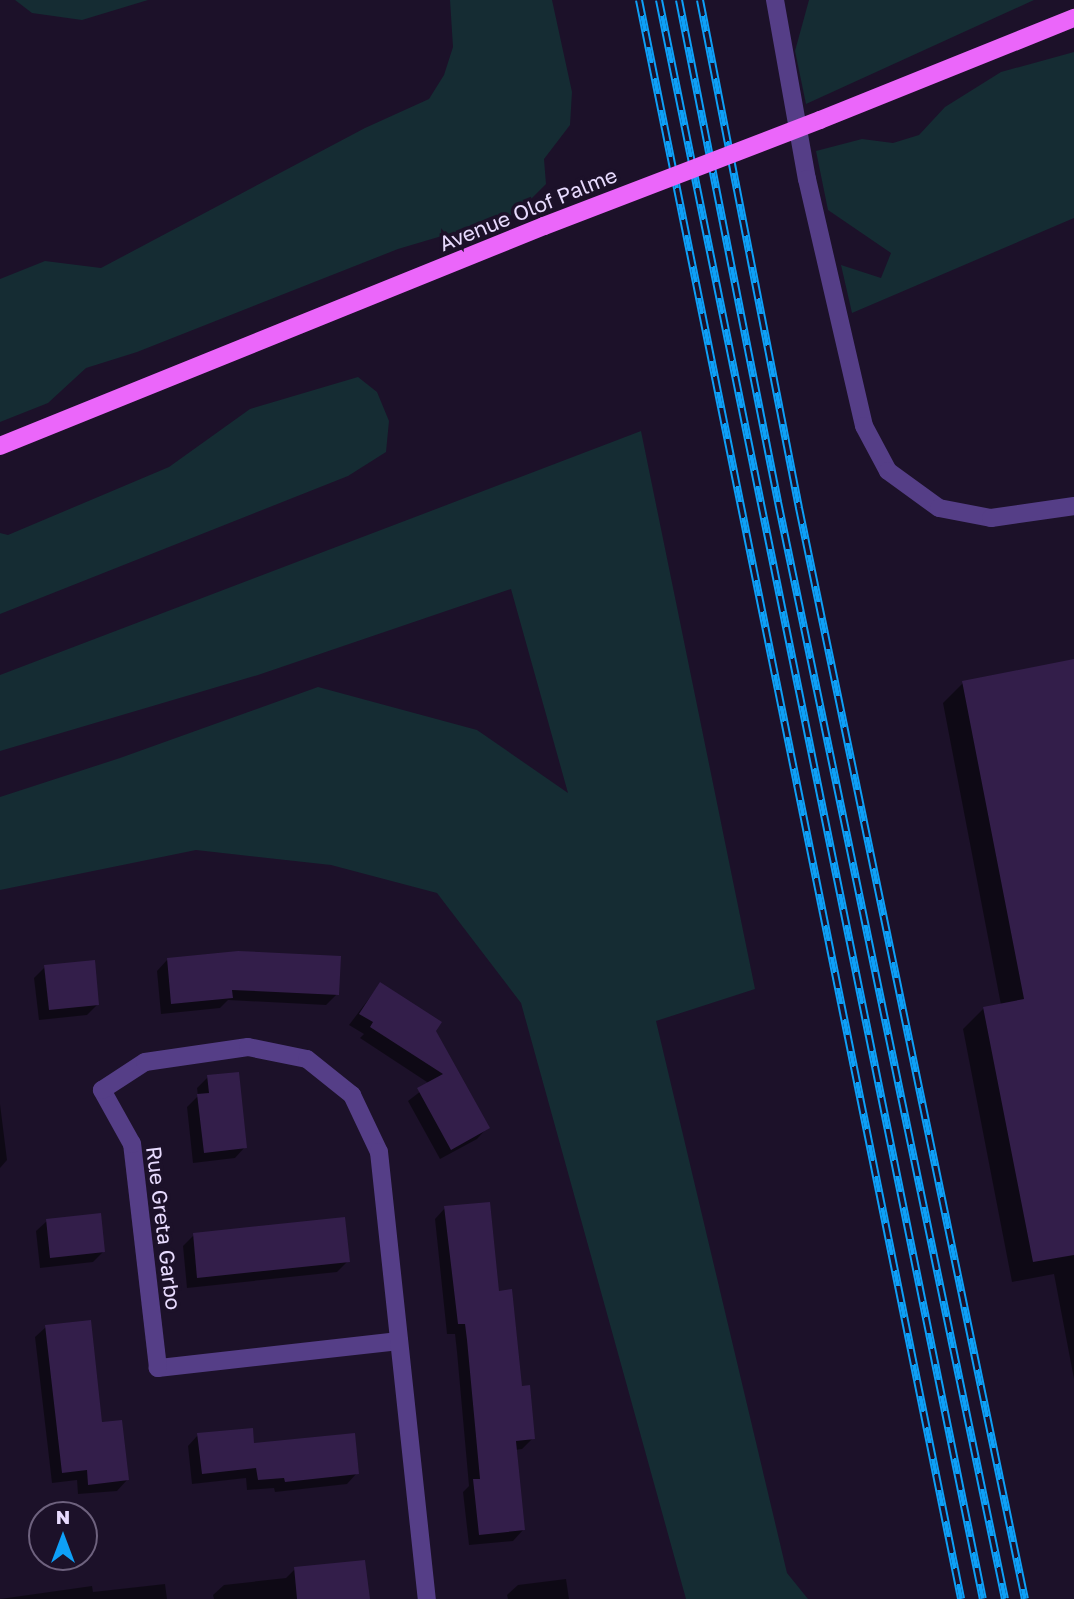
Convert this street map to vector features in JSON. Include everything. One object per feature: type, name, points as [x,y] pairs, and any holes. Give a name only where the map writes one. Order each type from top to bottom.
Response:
[{"type":"main road","name":"Avenue Olof Palme","points":[[0,446],[544,226],[820,120],[1074,18]]},
{"type":"street","points":[[775,0],[807,179],[864,426],[888,471],[939,508],[991,518],[1074,506]]},
{"type":"street","name":"Rue Greta Garbo","points":[[399,1341],[158,1368],[132,1144],[102,1090],[145,1062],[248,1047],[307,1059],[352,1095],[379,1152],[427,1599]]},
{"type":"shaded area","points":[[15,0],[148,0],[82,20],[32,13]]},
{"type":"shaded area","points":[[450,0],[552,0],[572,92],[570,125],[544,159],[546,184],[516,214],[398,249],[137,352],[86,368],[48,403],[0,422],[0,279],[45,261],[101,268],[365,128],[429,99],[444,75],[453,47]]},
{"type":"shaded area","points":[[809,0],[1034,0],[806,104],[795,51]]},
{"type":"shaded area","points":[[1074,52],[1074,218],[852,313],[841,265],[881,278],[891,253],[828,210],[816,151],[862,139],[893,143],[919,135],[945,107],[1001,72]]},
{"type":"shaded area","points":[[358,377],[377,392],[389,421],[386,452],[348,476],[0,614],[0,533],[8,535],[169,467],[250,409]]},
{"type":"shaded area","points":[[641,431],[755,989],[656,1021],[787,1573],[808,1599],[686,1599],[521,1003],[437,893],[331,865],[196,850],[0,890],[0,797],[120,758],[318,687],[477,730],[568,793],[511,589],[258,675],[0,751],[0,675]]},
{"type":"building","points":[[1074,659],[1074,1255],[1033,1262],[983,1007],[1024,999],[962,681]]},
{"type":"building","points":[[238,951],[341,956],[339,995],[232,990],[233,998],[171,1004],[167,958]]},
{"type":"building","points":[[95,960],[99,1005],[49,1010],[44,965]]},
{"type":"building","points":[[380,982],[442,1022],[436,1031],[490,1128],[451,1150],[417,1088],[443,1074],[370,1027],[373,1022],[359,1014]]},
{"type":"building","points":[[239,1072],[247,1148],[204,1153],[197,1094],[209,1093],[207,1075]]},
{"type":"building","points":[[490,1202],[499,1291],[512,1289],[522,1386],[530,1385],[535,1439],[516,1441],[525,1530],[479,1535],[473,1479],[480,1479],[467,1340],[465,1324],[458,1324],[444,1206]]},
{"type":"building","points":[[101,1213],[105,1252],[50,1258],[46,1219]]},
{"type":"building","points":[[345,1217],[350,1262],[197,1278],[193,1233]]},
{"type":"building","points":[[91,1320],[102,1422],[122,1420],[129,1480],[88,1485],[87,1470],[62,1473],[45,1325]]},
{"type":"building","points":[[253,1428],[254,1443],[355,1433],[359,1474],[285,1482],[284,1478],[258,1480],[256,1468],[202,1474],[197,1433]]},
{"type":"building","points":[[365,1560],[370,1599],[297,1599],[294,1567]]},
{"type":"railway","points":[[639,0],[961,1599]]},
{"type":"railway","points":[[659,0],[983,1599]]},
{"type":"railway","points":[[679,0],[778,502],[1005,1599]]},
{"type":"railway","points":[[700,0],[799,508],[1025,1599]]}]
